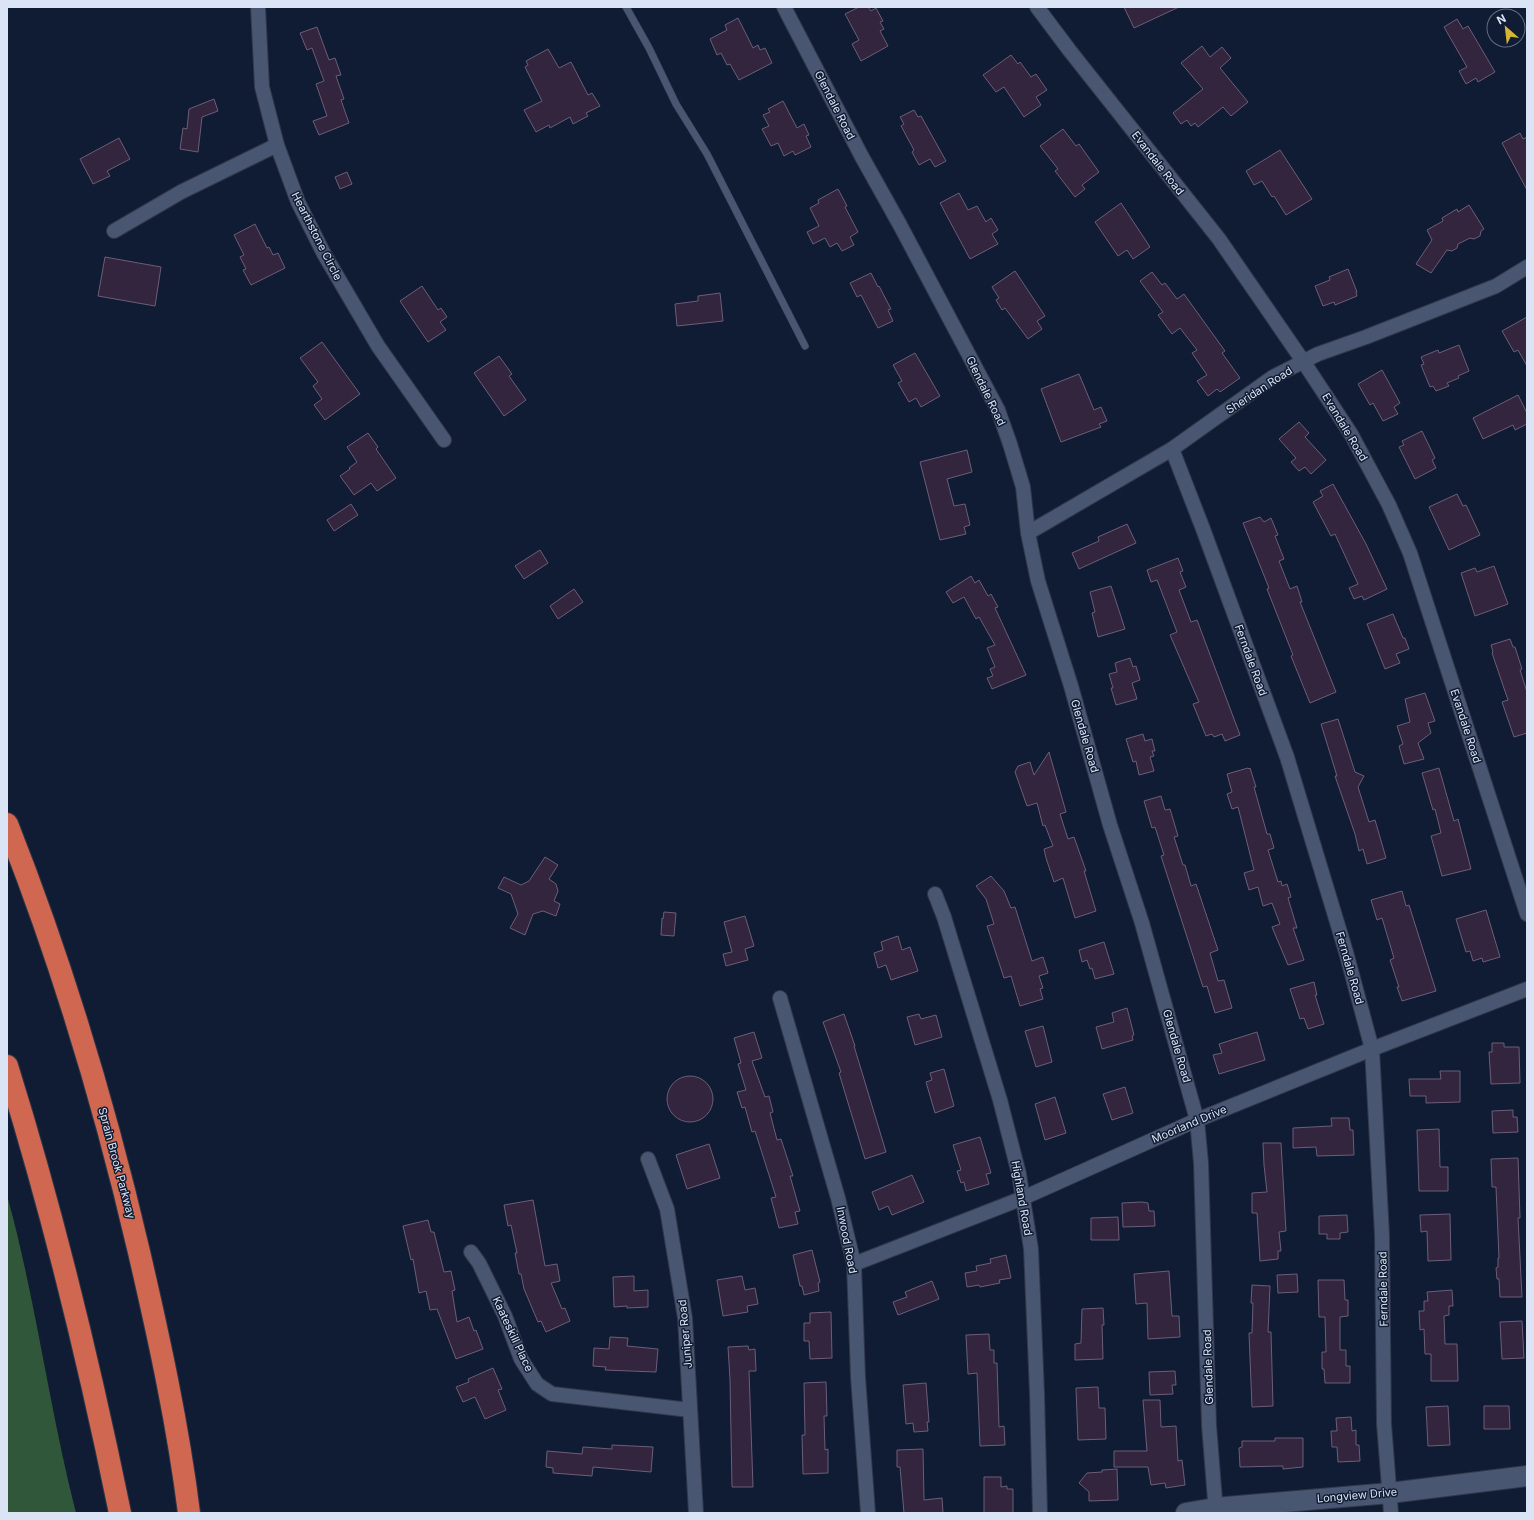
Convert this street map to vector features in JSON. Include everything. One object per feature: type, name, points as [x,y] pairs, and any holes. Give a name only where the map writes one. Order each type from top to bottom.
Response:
[{"type":"highway","name":"Sprain Brook Parkway","points":[[7,824],[36,900],[72,1006],[113,1147],[157,1331],[177,1434],[189,1513]]},
{"type":"highway","points":[[7,1066],[33,1151],[62,1259],[90,1376],[120,1513]]},
{"type":"street","name":"Hearthstone Circle","points":[[258,7],[262,87],[277,145],[298,202],[324,254],[378,346],[444,440]]},
{"type":"street","name":"Glendale Road","points":[[784,7],[862,157],[900,225],[998,410],[1023,487],[1028,533],[1038,581],[1071,686],[1110,825],[1142,923],[1197,1120],[1201,1163],[1210,1425],[1216,1510]]},
{"type":"street","name":"Evandale Road","points":[[1037,7],[1219,239],[1351,434],[1389,505],[1410,553],[1527,914]]},
{"type":"street","points":[[114,231],[181,192],[277,145]]},
{"type":"street","name":"Sheridan Road","points":[[1028,533],[1172,450],[1274,377],[1303,361],[1496,286],[1527,267]]},
{"type":"street","name":"Ferndale Road","points":[[1172,450],[1287,757],[1346,952],[1372,1049],[1382,1235],[1384,1424],[1391,1513]]},
{"type":"street","name":"Highland Road","points":[[935,894],[944,917],[1000,1100],[1019,1174],[1031,1249],[1040,1513]]},
{"type":"street","name":"Moorland Drive","points":[[854,1264],[1023,1198],[1197,1120],[1372,1049],[1527,989]]},
{"type":"street","name":"Inwood Road","points":[[780,998],[838,1198],[854,1264],[858,1378],[868,1513]]},
{"type":"street","name":"Juniper Road","points":[[648,1159],[667,1209],[685,1318],[696,1513]]},
{"type":"street","name":"Kaateskill Place","points":[[471,1252],[479,1263],[505,1316],[522,1359],[537,1384],[552,1394],[690,1410]]},
{"type":"street","name":"Longview Drive","points":[[1186,1513],[1390,1493],[1527,1476]]},
{"type":"lane","points":[[626,7],[649,48],[676,104],[707,154],[804,346]]},
{"type":"green space","points":[[7,1195],[26,1274],[66,1473],[76,1513],[7,1513]]},
{"type":"building","points":[[859,7],[868,7],[871,11],[876,8],[883,21],[880,22],[884,29],[880,31],[888,46],[861,61],[852,44],[859,40],[845,14]]},
{"type":"building","points":[[1124,7],[1179,7],[1134,28]]},
{"type":"building","points":[[738,18],[753,48],[758,45],[760,50],[765,48],[772,63],[739,80],[730,64],[727,65],[721,53],[717,55],[710,39],[727,30],[725,25]]},
{"type":"building","points":[[1457,19],[1463,29],[1468,26],[1495,72],[1478,82],[1476,78],[1466,84],[1459,71],[1467,67],[1444,27]]},
{"type":"building","points":[[317,27],[329,60],[335,58],[341,75],[336,76],[344,99],[341,100],[349,123],[319,135],[313,121],[327,116],[316,84],[324,81],[312,48],[307,50],[300,33]]},
{"type":"building","points":[[1202,46],[1210,57],[1222,47],[1231,58],[1220,68],[1248,102],[1231,116],[1223,107],[1198,127],[1195,123],[1191,126],[1187,120],[1181,124],[1173,113],[1203,89],[1181,63]]},
{"type":"building","points":[[548,49],[559,68],[571,62],[588,95],[592,93],[600,106],[586,113],[588,116],[573,124],[570,117],[550,128],[549,125],[536,132],[524,110],[542,101],[525,67],[528,65],[526,61]]},
{"type":"building","points":[[1011,55],[1018,64],[1020,62],[1031,77],[1036,74],[1047,90],[1036,97],[1041,105],[1024,117],[1004,87],[996,92],[983,75]]},
{"type":"building","points":[[214,99],[218,111],[202,117],[198,152],[180,149],[183,128],[187,129],[189,109]]},
{"type":"building","points":[[783,101],[797,128],[804,124],[809,135],[806,136],[811,147],[795,155],[793,151],[784,156],[778,143],[771,146],[762,129],[769,126],[763,115],[770,112],[768,109]]},
{"type":"building","points":[[914,110],[918,117],[921,116],[946,161],[935,167],[930,159],[919,165],[912,152],[914,150],[901,126],[904,124],[900,117]]},
{"type":"building","points":[[1063,129],[1076,146],[1079,144],[1099,172],[1082,185],[1085,189],[1075,197],[1055,171],[1058,169],[1040,146]]},
{"type":"building","points":[[1520,133],[1523,139],[1527,137],[1527,190],[1502,143]]},
{"type":"building","points":[[119,138],[130,159],[107,171],[110,176],[93,184],[80,159]]},
{"type":"building","points":[[1280,150],[1312,199],[1286,215],[1262,181],[1254,185],[1246,171]]},
{"type":"building","points":[[347,172],[352,184],[340,189],[335,177]]},
{"type":"building","points":[[838,189],[847,206],[845,207],[858,232],[850,237],[854,245],[842,251],[837,243],[830,247],[825,238],[813,244],[807,232],[819,226],[810,208],[819,203],[818,200]]},
{"type":"building","points":[[959,193],[968,210],[977,206],[986,222],[991,218],[998,230],[992,234],[998,244],[970,259],[940,203]]},
{"type":"building","points":[[1121,203],[1150,247],[1133,259],[1127,250],[1118,256],[1095,222]]},
{"type":"building","points":[[1469,205],[1484,229],[1481,231],[1480,236],[1474,239],[1470,238],[1458,244],[1457,248],[1452,251],[1447,250],[1431,273],[1416,264],[1432,240],[1427,230],[1443,221],[1442,218],[1457,209],[1458,212]]},
{"type":"building","points":[[255,224],[267,248],[269,247],[273,255],[278,253],[285,268],[251,285],[243,270],[246,269],[240,257],[244,255],[234,235]]},
{"type":"building","points":[[105,257],[161,267],[155,306],[98,296]]},
{"type":"building","points":[[1348,269],[1357,292],[1357,296],[1335,305],[1334,302],[1323,306],[1315,286],[1330,280],[1329,277]]},
{"type":"building","points":[[1015,271],[1045,316],[1037,321],[1042,329],[1028,339],[1005,308],[1002,310],[996,300],[999,298],[992,287]]},
{"type":"building","points":[[1152,272],[1162,285],[1165,283],[1177,299],[1184,294],[1225,351],[1222,353],[1240,378],[1220,392],[1217,389],[1208,396],[1197,381],[1207,375],[1192,353],[1197,350],[1180,328],[1172,334],[1158,315],[1163,312],[1140,281]]},
{"type":"building","points":[[871,273],[891,309],[888,310],[893,321],[878,328],[861,295],[857,297],[850,283]]},
{"type":"building","points":[[422,286],[438,310],[441,308],[447,317],[440,322],[446,330],[428,342],[400,301]]},
{"type":"building","points":[[720,293],[723,321],[677,326],[675,304],[698,301],[698,296]]},
{"type":"building","points":[[1527,317],[1527,366],[1518,350],[1514,352],[1502,331]]},
{"type":"building","points":[[322,342],[360,394],[325,420],[314,405],[322,399],[313,386],[318,382],[300,358]]},
{"type":"building","points":[[1459,345],[1469,371],[1458,376],[1459,378],[1447,383],[1449,386],[1436,391],[1433,386],[1430,387],[1421,365],[1424,364],[1421,357],[1438,350],[1439,353]]},
{"type":"building","points":[[915,353],[940,396],[921,407],[916,398],[909,402],[898,383],[902,381],[893,365]]},
{"type":"building","points":[[499,356],[512,374],[509,376],[526,400],[504,416],[474,373]]},
{"type":"building","points":[[1382,370],[1400,403],[1394,407],[1398,414],[1383,421],[1373,403],[1370,405],[1358,384]]},
{"type":"building","points":[[1079,374],[1094,410],[1101,407],[1107,421],[1099,424],[1101,427],[1061,442],[1041,389]]},
{"type":"building","points":[[1518,395],[1527,413],[1527,424],[1515,430],[1513,425],[1483,439],[1473,418]]},
{"type":"building","points":[[1299,422],[1309,433],[1305,437],[1326,460],[1311,474],[1305,467],[1299,471],[1291,462],[1296,458],[1279,439]]},
{"type":"building","points":[[1422,431],[1435,458],[1432,460],[1436,468],[1415,479],[1399,447],[1404,445],[1402,441]]},
{"type":"building","points":[[368,433],[378,447],[376,449],[396,478],[377,491],[371,483],[354,495],[340,476],[357,462],[347,447]]},
{"type":"building","points":[[967,450],[972,472],[947,479],[954,506],[965,504],[970,525],[964,527],[966,534],[940,540],[920,462]]},
{"type":"building","points":[[1333,484],[1366,544],[1387,589],[1364,600],[1362,596],[1354,599],[1349,588],[1358,584],[1335,534],[1331,536],[1313,502],[1323,496],[1320,491]]},
{"type":"building","points":[[1457,494],[1463,506],[1466,505],[1480,535],[1449,550],[1429,507]]},
{"type":"building","points":[[351,504],[358,515],[334,531],[327,520]]},
{"type":"building","points":[[1260,517],[1264,522],[1271,518],[1278,535],[1275,536],[1284,559],[1279,561],[1290,589],[1297,586],[1302,602],[1300,602],[1336,692],[1310,703],[1267,589],[1269,588],[1243,523]]},
{"type":"building","points":[[1127,524],[1136,543],[1079,569],[1072,553],[1099,541],[1098,537]]},
{"type":"building","points":[[540,550],[548,563],[524,579],[515,566]]},
{"type":"building","points":[[1178,558],[1183,571],[1180,572],[1186,587],[1179,590],[1191,622],[1197,620],[1240,735],[1225,741],[1222,734],[1214,737],[1212,734],[1206,736],[1193,704],[1199,702],[1170,635],[1177,632],[1157,580],[1151,582],[1147,570]]},
{"type":"building","points":[[1494,566],[1508,604],[1475,616],[1461,573],[1475,568],[1477,572]]},
{"type":"building","points":[[971,576],[975,583],[979,580],[988,596],[991,594],[998,607],[995,608],[1026,675],[992,689],[987,678],[993,676],[990,669],[995,667],[987,648],[995,645],[979,617],[976,619],[964,597],[953,603],[946,592]]},
{"type":"building","points":[[1111,586],[1125,629],[1098,637],[1092,613],[1095,612],[1090,592]]},
{"type":"building","points":[[574,589],[583,602],[558,619],[550,606]]},
{"type":"building","points":[[1393,614],[1409,649],[1396,654],[1400,663],[1385,669],[1367,624]]},
{"type":"building","points":[[1510,639],[1513,647],[1515,647],[1527,692],[1527,733],[1514,737],[1502,702],[1508,700],[1492,653],[1491,645]]},
{"type":"building","points":[[1130,658],[1133,667],[1136,666],[1140,680],[1132,683],[1137,699],[1116,705],[1109,674],[1117,672],[1115,663]]},
{"type":"building","points":[[1425,693],[1435,721],[1428,723],[1431,733],[1418,743],[1424,759],[1404,764],[1399,746],[1403,744],[1397,726],[1410,722],[1405,699]]},
{"type":"building","points":[[1338,719],[1355,772],[1364,776],[1358,787],[1369,822],[1375,820],[1386,858],[1367,864],[1363,849],[1359,851],[1355,834],[1335,776],[1337,776],[1321,724]]},
{"type":"building","points":[[1143,734],[1145,741],[1152,739],[1155,751],[1152,751],[1154,756],[1150,757],[1154,771],[1139,775],[1136,761],[1133,762],[1126,739]]},
{"type":"building","points":[[1049,752],[1066,812],[1060,814],[1068,839],[1074,837],[1086,871],[1084,871],[1096,911],[1075,918],[1063,878],[1054,882],[1046,858],[1044,849],[1053,846],[1045,825],[1043,826],[1037,803],[1027,806],[1015,772],[1018,766],[1030,762],[1034,775]]},
{"type":"building","points":[[1250,768],[1256,787],[1254,787],[1267,834],[1270,834],[1274,848],[1268,850],[1278,882],[1281,881],[1282,886],[1287,884],[1291,897],[1288,898],[1297,928],[1293,928],[1304,960],[1288,965],[1272,927],[1280,924],[1272,903],[1263,906],[1258,887],[1249,890],[1244,873],[1254,870],[1238,807],[1232,809],[1227,794],[1232,792],[1227,774]]},
{"type":"building","points":[[1439,768],[1454,821],[1458,819],[1471,869],[1442,876],[1431,836],[1441,833],[1435,809],[1433,810],[1422,773]]},
{"type":"building","points":[[1161,796],[1165,810],[1170,809],[1178,836],[1174,837],[1183,865],[1185,865],[1191,886],[1196,884],[1218,950],[1210,953],[1218,981],[1224,980],[1232,1008],[1215,1013],[1207,986],[1203,987],[1161,856],[1164,855],[1155,827],[1152,828],[1144,801]]},
{"type":"building","points":[[545,857],[558,865],[549,879],[556,884],[558,891],[554,901],[560,904],[556,916],[543,911],[533,914],[525,935],[510,928],[518,914],[511,894],[498,888],[504,877],[521,885],[529,881]]},
{"type":"building","points":[[991,876],[1004,891],[1011,908],[1015,907],[1032,961],[1043,957],[1048,973],[1039,976],[1043,988],[1040,989],[1043,999],[1020,1006],[1011,976],[1004,978],[987,926],[994,924],[986,899],[976,886]]},
{"type":"building","points":[[1402,891],[1406,906],[1409,905],[1436,991],[1402,1001],[1390,960],[1394,958],[1382,918],[1377,920],[1371,900]]},
{"type":"building","points":[[1486,910],[1500,957],[1483,962],[1482,958],[1473,961],[1470,951],[1466,952],[1456,919]]},
{"type":"building","points":[[664,912],[676,913],[674,936],[661,935],[662,918],[663,919]]},
{"type":"building","points":[[745,916],[754,946],[745,949],[748,960],[726,966],[723,954],[732,952],[724,922]]},
{"type":"building","points":[[898,936],[902,950],[910,947],[918,971],[891,980],[886,965],[878,968],[874,953],[883,950],[881,942]]},
{"type":"building","points":[[1104,942],[1114,974],[1095,979],[1092,968],[1090,969],[1087,960],[1082,962],[1079,950]]},
{"type":"building","points":[[1314,982],[1317,995],[1315,995],[1324,1024],[1308,1029],[1304,1018],[1300,1019],[1290,989]]},
{"type":"building","points":[[1127,1008],[1134,1035],[1132,1036],[1133,1040],[1102,1049],[1096,1027],[1114,1022],[1112,1013]]},
{"type":"building","points":[[844,1014],[855,1046],[886,1152],[865,1159],[839,1073],[841,1072],[823,1022]]},
{"type":"building","points":[[919,1014],[921,1019],[936,1015],[942,1037],[915,1045],[907,1017]]},
{"type":"building","points":[[1043,1026],[1052,1062],[1036,1067],[1025,1031]]},
{"type":"building","points":[[754,1032],[762,1058],[752,1061],[765,1097],[769,1096],[773,1112],[770,1113],[777,1140],[781,1139],[793,1176],[790,1176],[800,1211],[795,1212],[798,1224],[779,1228],[771,1198],[776,1197],[755,1131],[752,1132],[745,1107],[742,1108],[737,1092],[746,1090],[738,1064],[741,1063],[734,1038]]},
{"type":"building","points":[[1257,1032],[1265,1060],[1219,1074],[1213,1055],[1222,1053],[1219,1044]]},
{"type":"building","points":[[1492,1043],[1504,1043],[1504,1047],[1519,1047],[1520,1083],[1491,1084],[1489,1052],[1492,1052]]},
{"type":"building","points":[[944,1069],[954,1106],[935,1113],[926,1082],[932,1080],[930,1073]]},
{"type":"building","points":[[1440,1071],[1460,1071],[1460,1102],[1426,1103],[1426,1096],[1410,1096],[1409,1079],[1441,1079]]},
{"type":"building","points":[[690,1076],[703,1080],[709,1086],[713,1099],[709,1112],[703,1118],[690,1122],[677,1118],[671,1112],[667,1099],[671,1086],[677,1080]]},
{"type":"building","points":[[1125,1087],[1133,1113],[1112,1120],[1103,1094]]},
{"type":"building","points":[[1055,1097],[1066,1133],[1045,1140],[1035,1104]]},
{"type":"building","points":[[1513,1110],[1513,1117],[1517,1117],[1518,1132],[1493,1133],[1492,1111]]},
{"type":"building","points":[[1331,1118],[1349,1118],[1350,1130],[1353,1130],[1354,1155],[1317,1156],[1316,1147],[1293,1148],[1293,1128],[1332,1126]]},
{"type":"building","points":[[1439,1129],[1440,1167],[1448,1167],[1448,1191],[1419,1191],[1417,1130]]},
{"type":"building","points":[[980,1137],[991,1173],[986,1174],[989,1184],[966,1191],[964,1182],[961,1183],[957,1171],[961,1170],[953,1145]]},
{"type":"building","points":[[1263,1143],[1281,1143],[1286,1231],[1279,1232],[1281,1251],[1278,1251],[1278,1259],[1260,1261],[1257,1213],[1252,1213],[1252,1193],[1267,1192]]},
{"type":"building","points":[[709,1144],[720,1178],[687,1189],[676,1155]]},
{"type":"building","points":[[1518,1158],[1520,1218],[1518,1218],[1522,1297],[1500,1297],[1499,1279],[1497,1279],[1496,1268],[1498,1267],[1499,1258],[1496,1187],[1492,1187],[1491,1159]]},
{"type":"building","points":[[912,1175],[924,1202],[892,1215],[888,1206],[879,1210],[872,1192]]},
{"type":"building","points":[[533,1200],[545,1266],[557,1264],[560,1281],[551,1283],[562,1309],[565,1308],[570,1321],[546,1332],[541,1321],[538,1322],[524,1289],[521,1274],[519,1274],[515,1253],[517,1253],[511,1225],[508,1226],[504,1205]]},
{"type":"building","points":[[1122,1203],[1148,1203],[1149,1211],[1154,1211],[1155,1226],[1123,1227]]},
{"type":"building","points":[[1450,1214],[1451,1260],[1428,1261],[1427,1231],[1421,1232],[1420,1215]]},
{"type":"building","points":[[1347,1215],[1348,1232],[1340,1233],[1340,1239],[1327,1239],[1327,1234],[1319,1234],[1319,1216]]},
{"type":"building","points":[[1118,1217],[1119,1240],[1091,1240],[1091,1218]]},
{"type":"building","points":[[428,1220],[431,1232],[434,1232],[444,1272],[451,1271],[455,1290],[452,1291],[457,1322],[469,1317],[474,1331],[476,1330],[483,1349],[456,1359],[437,1309],[430,1310],[426,1291],[419,1293],[413,1259],[411,1260],[403,1226]]},
{"type":"building","points":[[812,1250],[820,1282],[818,1283],[819,1291],[804,1295],[802,1286],[800,1286],[793,1255]]},
{"type":"building","points":[[1006,1255],[1011,1278],[999,1280],[1000,1283],[980,1287],[979,1285],[967,1287],[965,1273],[977,1271],[976,1266],[991,1263],[990,1259]]},
{"type":"building","points":[[1169,1271],[1172,1316],[1179,1316],[1180,1337],[1148,1339],[1147,1303],[1136,1304],[1134,1274]]},
{"type":"building","points":[[1297,1274],[1298,1292],[1278,1293],[1277,1275]]},
{"type":"building","points":[[634,1276],[634,1291],[648,1290],[648,1307],[614,1307],[613,1277]]},
{"type":"building","points":[[742,1276],[745,1290],[755,1288],[758,1304],[747,1306],[748,1312],[723,1316],[717,1280]]},
{"type":"building","points":[[1318,1280],[1344,1280],[1345,1300],[1348,1300],[1348,1316],[1340,1317],[1340,1350],[1346,1350],[1346,1366],[1350,1366],[1350,1383],[1325,1383],[1324,1369],[1322,1369],[1322,1352],[1326,1352],[1325,1317],[1319,1317]]},
{"type":"building","points":[[932,1281],[939,1299],[898,1315],[893,1302],[907,1297],[905,1292]]},
{"type":"building","points":[[1252,1285],[1270,1286],[1268,1332],[1271,1332],[1273,1406],[1252,1407],[1249,1333],[1252,1333]]},
{"type":"building","points":[[1452,1290],[1453,1306],[1449,1306],[1449,1315],[1444,1316],[1445,1344],[1457,1344],[1458,1381],[1431,1381],[1431,1354],[1425,1354],[1424,1329],[1420,1330],[1419,1311],[1424,1311],[1424,1301],[1428,1301],[1427,1292]]},
{"type":"building","points":[[1103,1308],[1103,1359],[1075,1360],[1075,1344],[1081,1343],[1082,1309]]},
{"type":"building","points":[[831,1312],[832,1358],[810,1359],[809,1341],[804,1341],[804,1323],[810,1323],[810,1313]]},
{"type":"building","points":[[1522,1321],[1524,1358],[1502,1359],[1500,1322]]},
{"type":"building","points":[[989,1334],[990,1350],[994,1350],[994,1363],[997,1363],[999,1427],[1004,1426],[1005,1445],[980,1446],[977,1373],[968,1374],[966,1335]]},
{"type":"building","points":[[610,1337],[628,1338],[627,1346],[658,1349],[656,1372],[605,1370],[606,1367],[593,1366],[594,1348],[609,1349]]},
{"type":"building","points":[[748,1346],[749,1350],[755,1349],[756,1371],[749,1371],[753,1487],[732,1487],[728,1347]]},
{"type":"building","points":[[493,1368],[502,1389],[498,1390],[506,1410],[485,1419],[475,1397],[463,1402],[456,1387],[469,1382],[468,1379]]},
{"type":"building","points":[[1175,1371],[1176,1385],[1172,1385],[1173,1394],[1150,1395],[1149,1372]]},
{"type":"building","points":[[826,1382],[827,1416],[824,1416],[825,1450],[828,1449],[828,1473],[803,1474],[802,1435],[805,1435],[804,1383]]},
{"type":"building","points":[[926,1383],[929,1422],[927,1422],[928,1431],[914,1432],[913,1423],[906,1424],[903,1385]]},
{"type":"building","points":[[1098,1387],[1099,1408],[1105,1408],[1106,1439],[1078,1440],[1076,1388]]},
{"type":"building","points":[[1143,1400],[1160,1400],[1161,1427],[1176,1426],[1178,1461],[1182,1460],[1185,1485],[1166,1488],[1165,1483],[1151,1485],[1148,1467],[1114,1467],[1114,1451],[1147,1451]]},
{"type":"building","points":[[1448,1406],[1450,1445],[1428,1446],[1426,1407]]},
{"type":"building","points":[[1484,1406],[1509,1406],[1510,1429],[1484,1429]]},
{"type":"building","points":[[1351,1417],[1352,1431],[1356,1430],[1356,1445],[1359,1445],[1360,1461],[1338,1462],[1337,1447],[1332,1447],[1331,1431],[1337,1431],[1336,1418]]},
{"type":"building","points":[[1275,1438],[1303,1438],[1303,1467],[1283,1469],[1283,1466],[1240,1467],[1239,1448],[1242,1447],[1242,1441],[1275,1441]]},
{"type":"building","points":[[612,1445],[653,1447],[651,1472],[593,1467],[592,1476],[553,1473],[553,1468],[546,1467],[547,1451],[582,1454],[583,1447],[612,1449]]},
{"type":"building","points":[[923,1449],[924,1500],[942,1498],[943,1513],[904,1513],[900,1467],[897,1467],[897,1450]]},
{"type":"building","points":[[1117,1469],[1118,1500],[1089,1501],[1089,1492],[1079,1483],[1087,1473]]},
{"type":"building","points":[[984,1477],[1001,1477],[1001,1487],[1007,1486],[1007,1489],[1013,1489],[1013,1513],[984,1513]]}]
